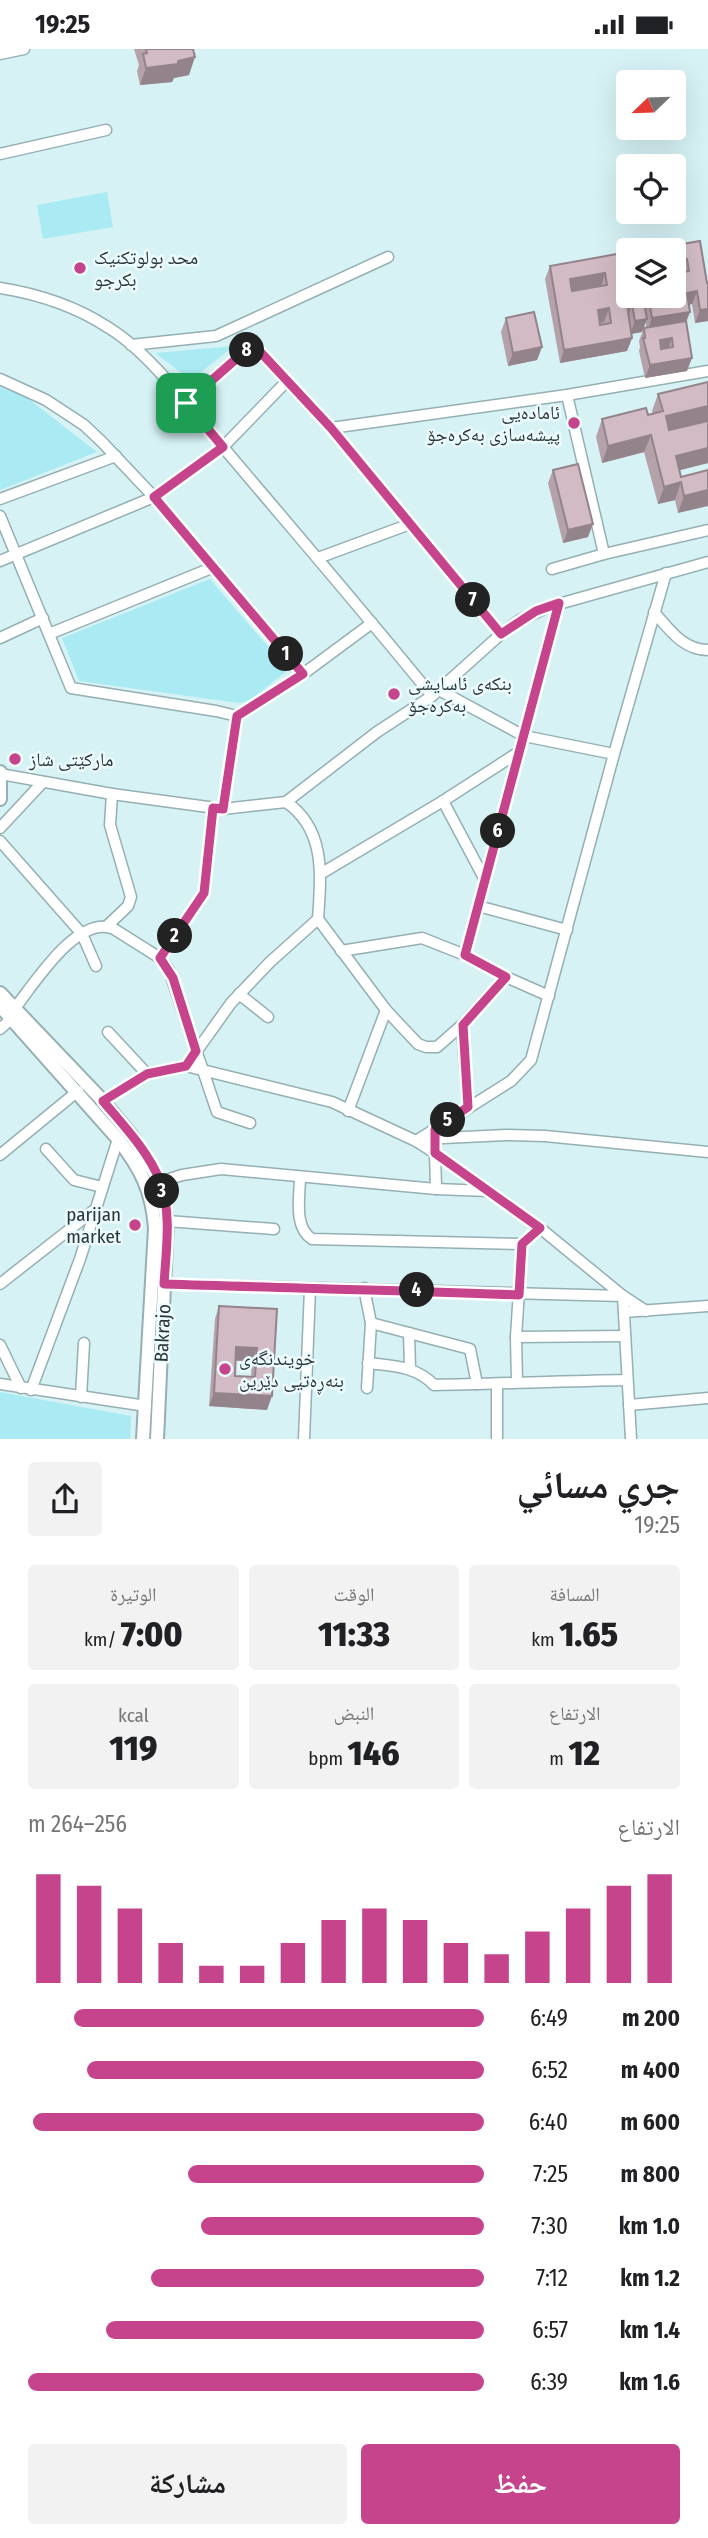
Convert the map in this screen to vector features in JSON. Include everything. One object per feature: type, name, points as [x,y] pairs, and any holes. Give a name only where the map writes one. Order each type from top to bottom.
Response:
[{"type":"street","points":[[0,54],[24,49]]},
{"type":"street","points":[[0,154],[106,130]]},
{"type":"street","points":[[131,345],[216,336],[388,257]]},
{"type":"street","points":[[0,288],[27,292],[73,309],[109,328],[131,345],[186,403],[435,693],[524,736],[614,754]]},
{"type":"street","points":[[186,403],[253,344],[331,428],[501,634]]},
{"type":"street","points":[[331,428],[567,395],[708,371]]},
{"type":"street","points":[[0,379],[30,391],[66,411],[116,456],[154,497],[303,674]]},
{"type":"street","points":[[0,561],[154,497],[223,447],[287,381]]},
{"type":"street","points":[[567,395],[604,554]]},
{"type":"street","points":[[0,499],[116,456]]},
{"type":"street","points":[[0,516],[71,688],[237,716],[303,674],[373,623]]},
{"type":"street","points":[[318,558],[410,524]]},
{"type":"street","points":[[552,569],[708,530]]},
{"type":"street","points":[[0,799],[0,778],[19,777],[218,809],[286,802],[377,732],[435,693],[501,634],[536,611],[708,562]]},
{"type":"street","points":[[49,634],[214,568]]},
{"type":"street","points":[[416,1141],[435,1133],[468,1107],[511,1081],[525,1068],[536,1049],[614,754],[666,573]]},
{"type":"street","points":[[465,955],[559,603]]},
{"type":"street","points":[[654,612],[684,643],[708,650]]},
{"type":"street","points":[[0,638],[43,618]]},
{"type":"street","points":[[160,958],[204,893],[237,716]]},
{"type":"street","points":[[322,873],[519,752]]},
{"type":"street","points":[[0,828],[43,782]]},
{"type":"street","points":[[0,1029],[57,952],[82,934],[107,926],[128,906],[131,897],[110,825],[112,794]]},
{"type":"street","points":[[443,801],[485,880]]},
{"type":"street","points":[[286,802],[300,811],[311,827],[322,873],[318,919],[386,1010],[418,1044],[437,1047],[463,1025],[506,977]]},
{"type":"street","points":[[0,841],[82,934],[96,966]]},
{"type":"street","points":[[478,906],[568,930]]},
{"type":"street","points":[[186,1066],[239,995],[270,962],[318,919]]},
{"type":"street","points":[[107,926],[160,958],[173,978],[217,1112],[250,1122]]},
{"type":"street","points":[[341,951],[422,938],[465,955],[549,996]]},
{"type":"street","name":"Bakrajo","points":[[0,993],[13,1014],[118,1139],[144,1178],[153,1209],[155,1228],[143,1439]]},
{"type":"street","points":[[239,995],[268,1017]]},
{"type":"street","name":"Bakrajo","points":[[0,1006],[13,1014],[103,1101],[131,1135],[160,1181],[167,1221],[157,1439]]},
{"type":"street","points":[[348,1111],[386,1010]]},
{"type":"street","points":[[463,1025],[468,1107]]},
{"type":"street","points":[[108,1032],[147,1074]]},
{"type":"street","points":[[103,1101],[147,1074],[186,1066],[332,1102],[416,1141],[435,1153],[540,1228],[623,1296],[646,1311]]},
{"type":"street","points":[[0,1155],[78,1091]]},
{"type":"street","points":[[435,1133],[545,1136],[708,1152]]},
{"type":"street","points":[[435,1133],[436,1189]]},
{"type":"street","points":[[26,1389],[80,1259],[118,1139]]},
{"type":"street","points":[[46,1149],[74,1180],[102,1187]]},
{"type":"street","points":[[160,1181],[221,1169],[436,1189],[489,1191]]},
{"type":"street","points":[[300,1177],[300,1221],[306,1235],[312,1239],[522,1244],[540,1228]]},
{"type":"street","points":[[0,1284],[94,1210]]},
{"type":"street","points":[[167,1221],[274,1229]]},
{"type":"street","points":[[517,1382],[516,1336],[522,1244]]},
{"type":"street","points":[[164,1284],[623,1296]]},
{"type":"street","points":[[364,1288],[371,1322],[368,1388]]},
{"type":"street","points":[[304,1439],[310,1289]]},
{"type":"street","points":[[623,1296],[631,1439]]},
{"type":"street","points":[[624,1312],[708,1306]]},
{"type":"street","points":[[371,1322],[470,1349],[477,1384]]},
{"type":"street","points":[[409,1333],[410,1369]]},
{"type":"street","points":[[516,1336],[625,1336]]},
{"type":"street","points":[[81,1397],[84,1343]]},
{"type":"street","points":[[0,1345],[26,1389]]},
{"type":"street","points":[[368,1363],[410,1369],[424,1374],[434,1385],[628,1380]]},
{"type":"street","points":[[0,1384],[146,1406]]},
{"type":"street","points":[[497,1385],[497,1439]]},
{"type":"street","points":[[629,1405],[708,1398]]},
{"type":"shaded area","points":[[107,192],[113,227],[43,239],[37,205]]},
{"type":"shaded area","points":[[234,346],[191,380],[155,353]]},
{"type":"shaded area","points":[[0,387],[26,397],[97,452],[0,490]]},
{"type":"shaded area","points":[[210,579],[288,670],[248,702],[238,703],[79,681],[62,638]]},
{"type":"shaded area","points":[[0,1392],[131,1416],[130,1439],[0,1439]]},
{"type":"building","points":[[146,49],[193,49],[195,57],[178,61],[178,64],[146,68],[143,54],[147,53]]},
{"type":"building","points":[[700,241],[708,283],[708,309],[700,310],[697,291],[687,293],[690,312],[652,318],[650,308],[686,308],[686,272],[689,271],[686,243]]},
{"type":"building","points":[[616,254],[616,308],[627,308],[632,338],[564,350],[550,266]],"holes":[[[605,273],[607,285],[572,291],[570,279]],[[609,308],[611,323],[600,325],[598,310]]]},
{"type":"building","points":[[633,308],[645,308],[647,319],[635,321]]},
{"type":"building","points":[[534,312],[542,347],[513,353],[506,318]]},
{"type":"building","points":[[686,321],[692,358],[650,365],[643,338],[644,328]],"holes":[[[672,338],[673,347],[661,349],[660,340]]]},
{"type":"building","points":[[708,382],[708,406],[666,416],[669,430],[708,421],[708,448],[676,456],[681,477],[708,470],[708,490],[684,496],[681,482],[664,487],[651,435],[608,446],[602,419],[646,408],[648,415],[663,411],[658,394]]},
{"type":"building","points":[[578,464],[593,524],[568,530],[553,470]]},
{"type":"building","points":[[219,1306],[277,1309],[272,1396],[214,1393]],"holes":[[[236,1347],[257,1348],[255,1377],[235,1376]]]},
{"type":"place","name":"محد بولوتکنیک بکرجو","points":[[80,268]]},
{"type":"place","name":"ئامادەیی پیشەسازی بەکرەجۆ","points":[[574,423]]},
{"type":"place","name":"بنکەی ئاسایشی بەکرەجۆ","points":[[394,694]]},
{"type":"place","name":"مارکێتی شاز","points":[[15,759]]},
{"type":"place","name":"parijan market","points":[[135,1225]]},
{"type":"place","name":"خویندنگەی بنەڕەتیی دێرین","points":[[225,1369]]},
{"type":"route","points":[[253,344],[331,428],[501,634],[536,611],[559,603],[465,955],[506,977],[463,1025],[468,1107],[435,1129],[435,1153],[540,1228],[522,1244],[519,1295],[364,1288],[164,1284],[167,1221],[160,1181],[131,1135],[103,1101],[147,1074],[186,1066],[196,1051],[173,978],[160,958],[204,893],[213,808],[223,809],[237,716],[303,674],[154,497],[223,447],[186,403],[253,344]]}]
